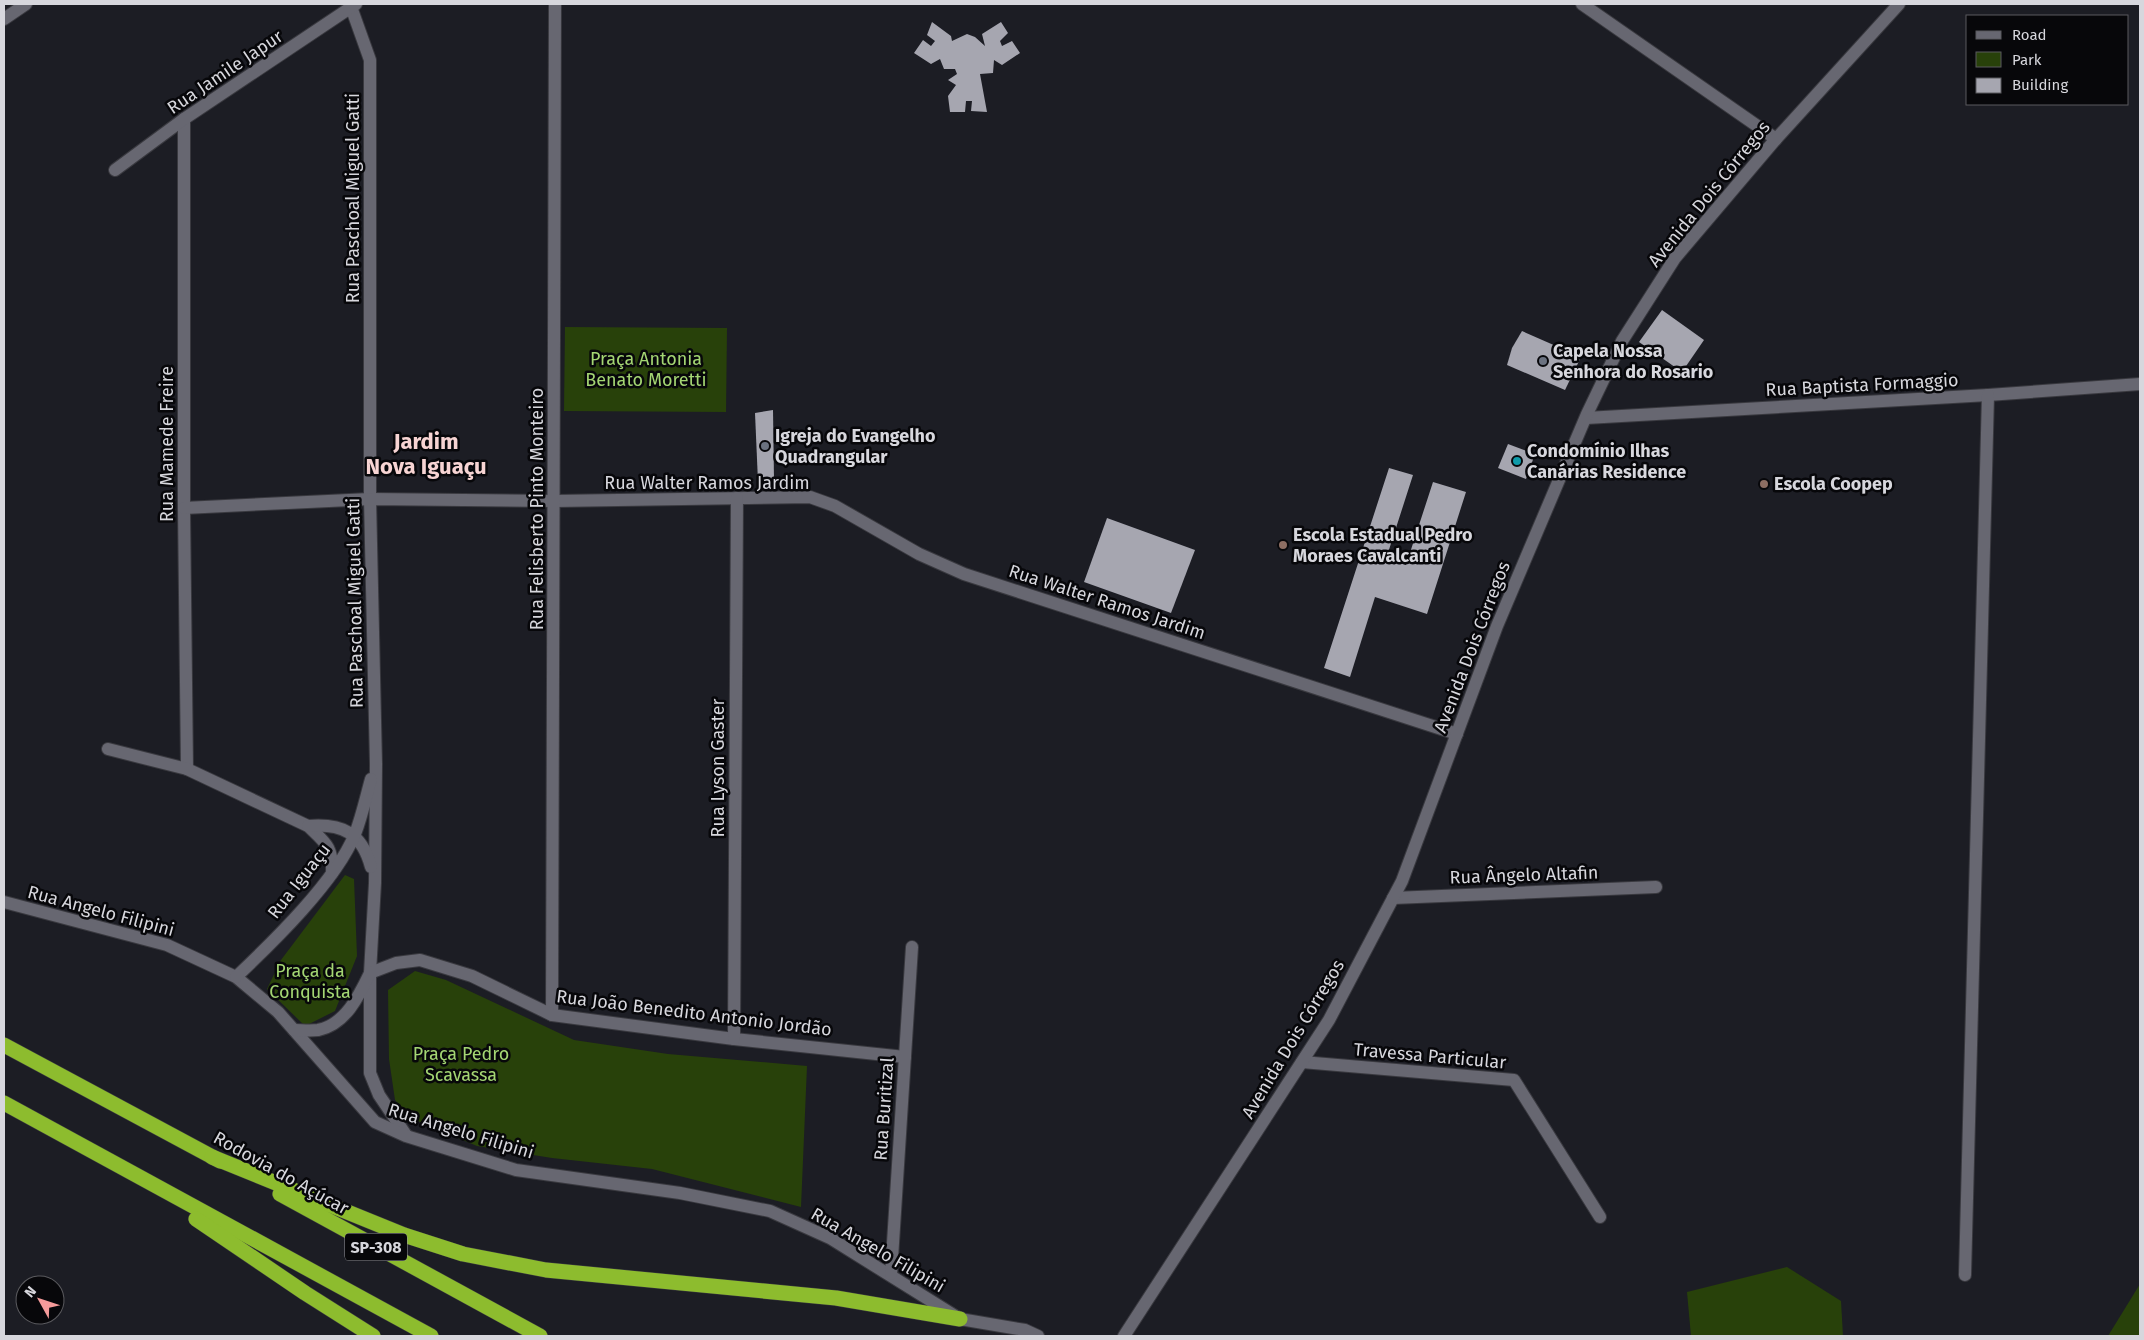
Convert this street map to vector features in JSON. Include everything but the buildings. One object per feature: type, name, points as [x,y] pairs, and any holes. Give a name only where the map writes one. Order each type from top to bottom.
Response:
[{"type":"highway","name":"Rodovia do Açúcar","points":[[4,1045],[540,1336]]},
{"type":"highway","name":"SP-308","points":[[4,1102],[126,1171],[431,1336]]},
{"type":"highway","points":[[212,1157],[404,1235],[463,1254],[546,1270],[836,1298],[960,1319]]},
{"type":"highway","points":[[126,1171],[305,1293],[373,1336]]},
{"type":"street","points":[[4,19],[26,4]]},
{"type":"street","name":"Rua Felisberto Pinto Monteiro","points":[[552,1015],[555,4]]},
{"type":"street","points":[[1582,4],[1776,139]]},
{"type":"street","name":"Avenida Dois Córregos","points":[[1124,1336],[1329,1020],[1402,881],[1497,626],[1586,418],[1622,341],[1675,258],[1776,139],[1899,4]]},
{"type":"street","name":"Rua Jamile Japur","points":[[114,170],[352,5]]},
{"type":"street","name":"Rua Paschoal Miguel Gatti","points":[[352,5],[370,60],[370,499],[376,764],[375,883],[370,974],[370,1073],[379,1095],[406,1136]]},
{"type":"street","name":"Rua Mamede Freire","points":[[184,120],[184,508],[187,769]]},
{"type":"street","name":"Rua Baptista Formaggio","points":[[1586,418],[1988,395],[2140,384]]},
{"type":"street","points":[[1965,1275],[1988,395]]},
{"type":"street","name":"Rua Walter Ramos Jardim","points":[[184,508],[370,499],[554,501],[810,497],[835,506],[919,554],[964,574],[1457,734]]},
{"type":"street","name":"Rua Lyson Gaster","points":[[734,1039],[737,498]]},
{"type":"street","points":[[108,749],[187,769],[308,826],[324,841],[332,856],[332,873]]},
{"type":"street","name":"Rua Iguaçu","points":[[236,977],[280,933],[332,873],[354,835],[376,764]]},
{"type":"street","points":[[308,826],[324,825],[354,835],[367,853],[375,883]]},
{"type":"street","name":"Rua Ângelo Altafin","points":[[1393,898],[1656,887]]},
{"type":"street","name":"Rua Angelo Filipini","points":[[4,902],[167,945],[236,977],[278,1012],[375,1122],[406,1136],[516,1170],[680,1193],[770,1211],[830,1238],[891,1274],[960,1319],[1025,1330],[1038,1336]]},
{"type":"street","name":"Rua Buritizal","points":[[891,1274],[912,946]]},
{"type":"street","name":"Rua João Benedito Antonio Jordão","points":[[370,974],[396,964],[420,960],[472,976],[552,1015],[734,1039],[905,1057]]},
{"type":"street","points":[[294,1030],[318,1030],[336,1021],[359,997],[370,974]]},
{"type":"street","name":"Travessa Particular","points":[[1302,1062],[1514,1080],[1600,1217]]},
{"type":"green space","name":"Praça Antonia Benato Moretti","points":[[565,327],[727,328],[726,412],[564,411]]},
{"type":"green space","name":"Praça da Conquista","points":[[345,875],[354,879],[357,956],[335,1011],[305,1026],[267,989],[281,960]]},
{"type":"green space","name":"Praça Pedro Scavassa","points":[[415,971],[446,980],[574,1040],[668,1054],[807,1066],[801,1207],[652,1169],[552,1158],[477,1146],[413,1119],[395,1100],[389,1059],[388,990]]},
{"type":"green space","points":[[1787,1267],[1841,1301],[1843,1336],[1691,1336],[1687,1292]]},
{"type":"green space","points":[[2140,1284],[2140,1336],[2108,1336]]},
{"type":"place","name":"Capela Nossa Senhora do Rosario","points":[[1543,361]]},
{"type":"place","name":"Igreja do Evangelho Quadrangular","points":[[765,446]]},
{"type":"place","name":"Condomínio Ilhas Canárias Residence","points":[[1517,461]]},
{"type":"place","name":"Escola Coopep","points":[[1764,484]]},
{"type":"place","name":"Escola Estadual Pedro Moraes Cavalcanti","points":[[1283,545]]},
{"type":"district","name":"Jardim Nova Iguaçu","points":[[426,454]]}]
